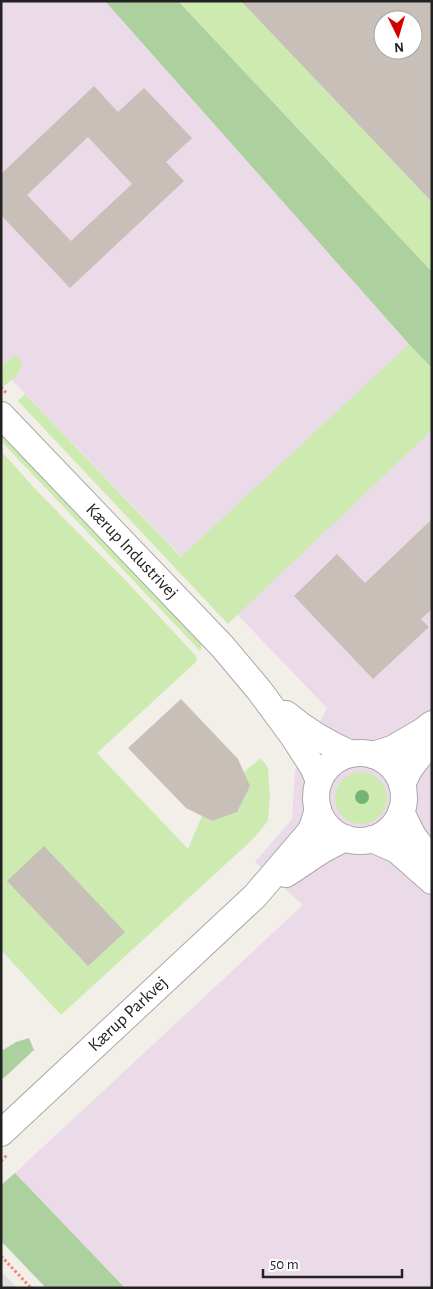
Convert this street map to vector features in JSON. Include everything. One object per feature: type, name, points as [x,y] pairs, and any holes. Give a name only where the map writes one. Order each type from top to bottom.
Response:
[{"type":"street","name":"Kærup Industrivej","points":[[1,415],[222,646],[260,690],[313,766],[319,781]]},
{"type":"street","name":"Kærup Industrivej","points":[[260,690],[303,728],[334,747],[362,754]]},
{"type":"street","points":[[362,754],[386,761],[392,766],[402,784],[404,798],[401,812],[390,829],[378,837],[359,841],[345,838],[334,832],[328,828],[320,816],[316,795],[319,781],[326,768],[337,759],[362,754],[392,749],[432,724]]},
{"type":"street","points":[[402,784],[410,768],[432,740]]},
{"type":"street","name":"Kærup Parkvej","points":[[1,1133],[255,896],[310,833],[318,809]]},
{"type":"street","points":[[401,812],[413,836],[432,861]]},
{"type":"street","name":"Kærup Parkvej","points":[[255,896],[298,865],[345,838]]},
{"type":"street","points":[[372,839],[397,850],[432,881]]},
{"type":"path","points":[[1,1256],[31,1288]]},
{"type":"shaded area","points":[[1,1],[432,1],[432,1288],[125,1288],[15,1173],[303,905],[255,862],[292,819],[295,770],[327,708],[11,379],[20,372],[16,355],[4,365],[1,362]]},
{"type":"shaded area","points":[[1,1271],[17,1288],[1,1288]]},
{"type":"green space","points":[[105,1],[178,1],[432,272],[432,368],[409,344]]},
{"type":"green space","points":[[178,1],[241,1],[432,202],[432,272]]},
{"type":"green space","points":[[409,344],[432,368],[432,430],[228,624],[18,401],[25,394],[181,557]]},
{"type":"green space","points":[[16,354],[22,362],[22,366],[16,376],[4,386],[1,384],[1,362],[4,365]]},
{"type":"green space","points":[[1,431],[201,644],[202,648],[200,651],[1,441]]},
{"type":"green space","points":[[1,451],[196,656],[197,661],[97,753],[188,849],[202,816],[212,821],[237,812],[249,786],[244,772],[261,758],[268,768],[270,796],[268,821],[252,840],[61,1015],[1,950]]},
{"type":"green space","points":[[356,772],[366,772],[380,779],[387,793],[387,803],[380,817],[366,824],[356,824],[346,820],[339,813],[335,803],[335,793],[339,783],[346,776]]},
{"type":"green space","points":[[29,1038],[34,1050],[1,1079],[1,1049],[3,1050],[16,1042]]},
{"type":"green space","points":[[15,1173],[125,1288],[46,1288],[1,1241],[1,1185]]},
{"type":"building","points":[[241,1],[432,1],[432,202]]},
{"type":"building","points":[[94,86],[118,112],[144,88],[192,138],[166,162],[184,181],[70,288],[1,215],[1,174]],"holes":[[[88,137],[132,184],[71,241],[27,195]]]},
{"type":"building","points":[[432,519],[432,609],[421,619],[429,627],[373,679],[294,596],[337,554],[365,583]]},
{"type":"building","points":[[181,699],[238,759],[250,786],[237,812],[212,821],[186,808],[128,748]]},
{"type":"building","points":[[44,846],[125,932],[88,966],[7,881]]}]
